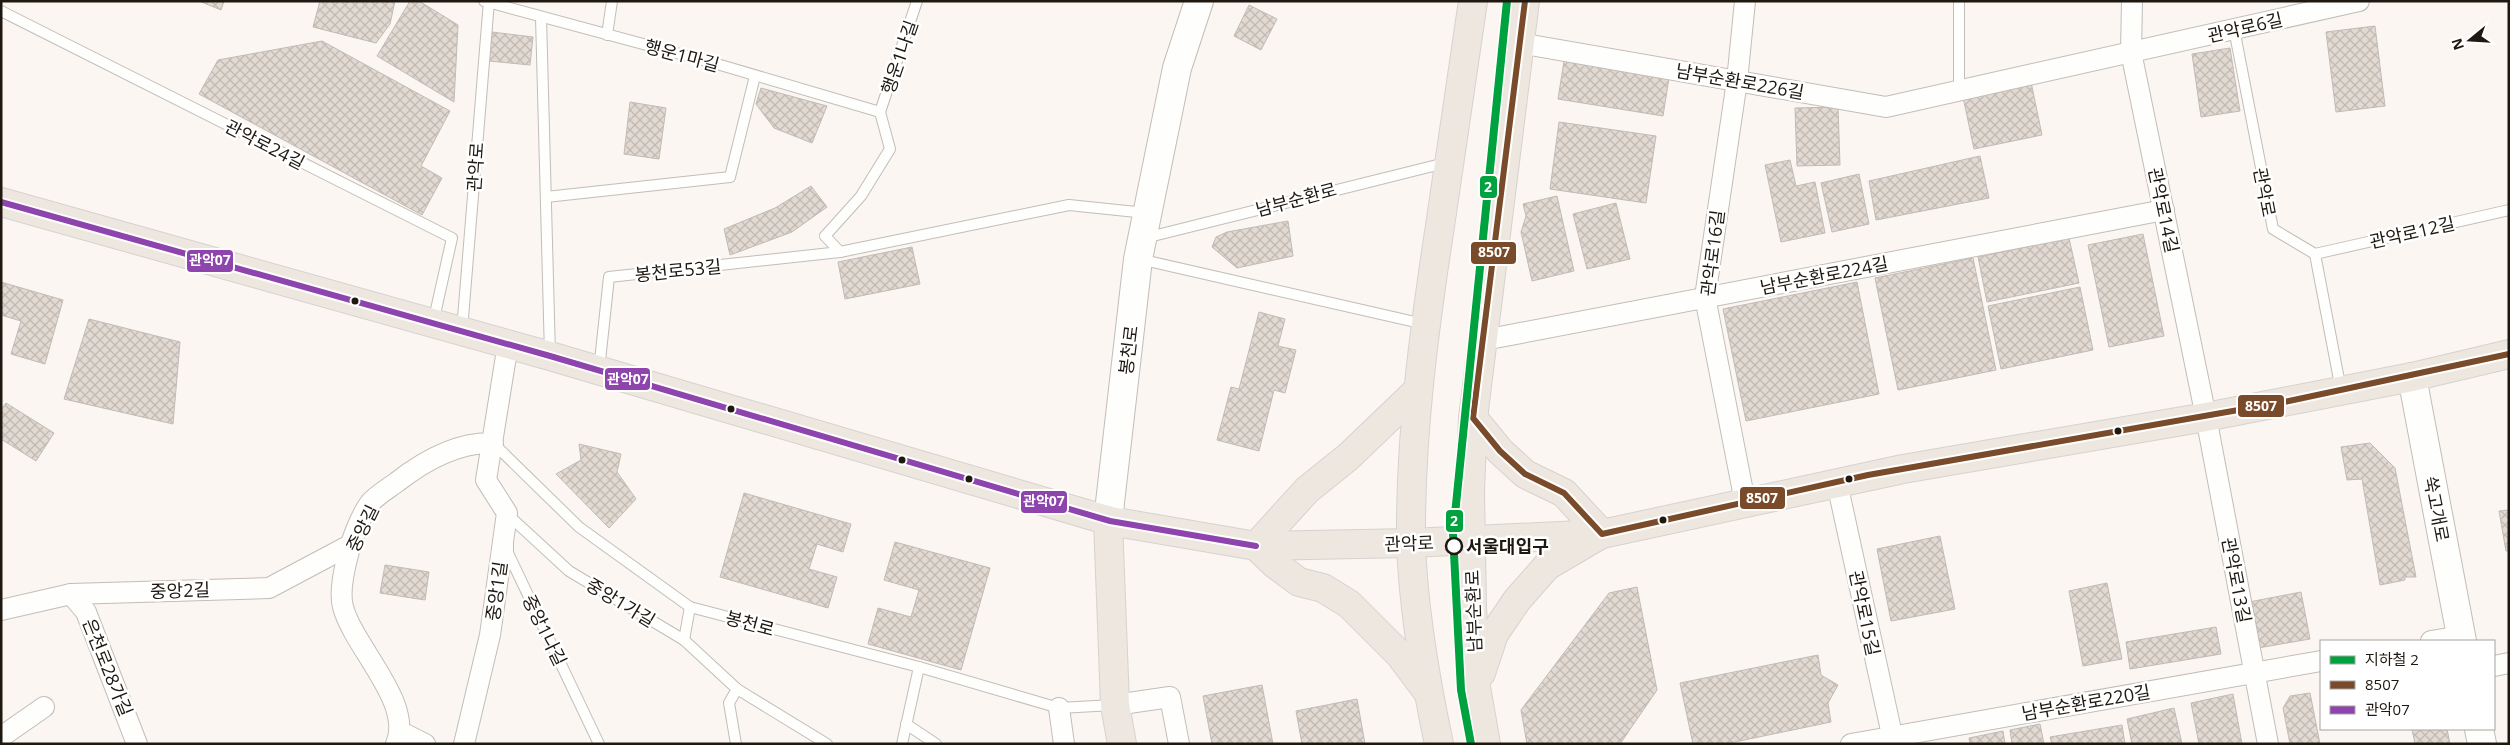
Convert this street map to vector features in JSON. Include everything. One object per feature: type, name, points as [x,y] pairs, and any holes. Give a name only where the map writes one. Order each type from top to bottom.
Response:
[{"type":"main road","name":"봉천로","points":[[1122,744],[1115,705],[1112,581],[1108,520],[1143,237],[1177,68],[1199,1]]},
{"type":"main road","points":[[1439,744],[1428,691],[1417,612],[1412,544],[1412,491],[1418,390],[1425,324],[1473,1]]},
{"type":"main road","name":"남부순환로","points":[[1486,744],[1476,687],[1472,607],[1473,418],[1525,1]]},
{"type":"main road","name":"관악로","points":[[1,202],[599,370],[1108,520],[1256,546],[1412,544],[1602,534],[1903,469],[2206,417],[2412,378],[2509,354]]},
{"type":"main road","name":"쑥고개로","points":[[2412,378],[2462,638]]},
{"type":"main road","points":[[1418,390],[1348,458],[1307,490],[1256,546],[1276,565],[1299,582],[1323,588],[1349,604],[1400,654],[1428,691]]},
{"type":"main road","points":[[1473,418],[1500,452],[1525,474],[1564,493],[1602,534],[1547,566],[1517,600],[1494,634],[1476,687]]},
{"type":"main road","points":[[2480,730],[2482,744]]},
{"type":"street","name":"관악로16길","points":[[1745,1],[1737,81],[1705,297],[1745,502]]},
{"type":"street","name":"관악로14길","points":[[2132,1],[2131,52],[2206,417]]},
{"type":"street","name":"관악로6길","points":[[2131,52],[2234,29],[2294,9],[2359,1]]},
{"type":"street","name":"남부순환로226길","points":[[1519,43],[1886,106],[2131,52]]},
{"type":"street","name":"남부순환로224길","points":[[1484,340],[2164,210]]},
{"type":"street","points":[[507,513],[486,480],[508,344]]},
{"type":"street","name":"관악로13길","points":[[2206,417],[2268,744]]},
{"type":"street","name":"중앙길","points":[[399,738],[393,698],[351,627],[343,606],[344,573],[350,544],[370,503],[413,470],[454,448],[476,442],[493,443]]},
{"type":"street","name":"관악로15길","points":[[1836,483],[1893,740]]},
{"type":"street","name":"중앙1길","points":[[464,744],[490,635],[507,513]]},
{"type":"street","name":"중앙2길","points":[[1,610],[71,594],[269,588],[350,544]]},
{"type":"street","name":"은천로28가길","points":[[71,594],[86,612],[137,744]]},
{"type":"street","points":[[2441,640],[2462,638]]},
{"type":"street","name":"남부순환로220길","points":[[1850,744],[1893,740],[2320,661]]},
{"type":"street","points":[[2495,666],[2509,663]]},
{"type":"street","points":[[1115,705],[1170,697],[1179,744]]},
{"type":"street","points":[[1,738],[44,707]]},
{"type":"street","points":[[1059,708],[1064,744]]},
{"type":"street","points":[[399,738],[425,744]]},
{"type":"lane","points":[[607,35],[612,1]]},
{"type":"lane","name":"행운1나길","points":[[880,112],[918,1]]},
{"type":"lane","points":[[1959,1],[1959,90]]},
{"type":"lane","name":"행운1마길","points":[[487,2],[880,112]]},
{"type":"lane","name":"관악로","points":[[462,331],[487,2]]},
{"type":"lane","name":"관악로24길","points":[[1,11],[452,238],[433,323]]},
{"type":"lane","points":[[541,17],[550,356]]},
{"type":"lane","name":"관악로","points":[[2234,29],[2272,229],[2315,254]]},
{"type":"lane","points":[[546,197],[730,177],[755,76]]},
{"type":"lane","points":[[840,252],[825,236],[861,196],[890,149],[880,112]]},
{"type":"lane","name":"남부순환로","points":[[1143,237],[1450,162]]},
{"type":"lane","name":"봉천로53길","points":[[599,370],[609,277],[840,252],[1069,205],[1143,237]]},
{"type":"lane","name":"관악로12길","points":[[2315,254],[2509,210]]},
{"type":"lane","points":[[1143,237],[1425,324]]},
{"type":"lane","points":[[2315,254],[2341,391]]},
{"type":"lane","name":"봉천로","points":[[493,443],[579,527],[690,607],[920,667],[1059,708],[1115,705]]},
{"type":"lane","name":"중앙1가길","points":[[507,513],[569,571],[684,640],[737,689],[827,744]]},
{"type":"lane","name":"중앙1나길","points":[[507,513],[508,553],[599,744]]},
{"type":"lane","points":[[684,640],[690,607]]},
{"type":"lane","points":[[902,744],[920,667]]},
{"type":"lane","points":[[736,744],[729,703],[737,689]]},
{"type":"lane","points":[[906,724],[936,744]]},
{"type":"building","points":[[199,1],[224,1],[221,10]]},
{"type":"building","points":[[320,1],[395,1],[390,24],[376,43],[313,27]]},
{"type":"building","points":[[410,1],[419,1],[458,25],[454,102],[377,56]]},
{"type":"building","points":[[1249,5],[1277,19],[1261,50],[1234,36]]},
{"type":"building","points":[[2375,26],[2385,106],[2336,112],[2326,32]]},
{"type":"building","points":[[492,32],[533,37],[530,65],[489,61]]},
{"type":"building","points":[[322,41],[450,111],[421,166],[442,178],[422,215],[199,94],[218,60]]},
{"type":"building","points":[[2230,48],[2240,111],[2201,117],[2192,54]]},
{"type":"building","points":[[1564,61],[1669,78],[1663,116],[1558,99]]},
{"type":"building","points":[[2031,82],[2042,135],[1974,149],[1963,97]]},
{"type":"building","points":[[761,88],[827,106],[812,143],[774,128],[756,104]]},
{"type":"building","points":[[630,102],[666,108],[659,159],[624,154]]},
{"type":"building","points":[[1838,107],[1840,165],[1797,166],[1795,108]]},
{"type":"building","points":[[1559,122],[1656,136],[1646,203],[1550,189]]},
{"type":"building","points":[[1980,156],[1989,198],[1876,220],[1869,181]]},
{"type":"building","points":[[1790,160],[1796,186],[1815,182],[1825,233],[1781,242],[1765,165]]},
{"type":"building","points":[[1859,174],[1869,224],[1832,232],[1821,183]]},
{"type":"building","points":[[811,186],[827,207],[792,232],[730,255],[724,229],[775,208]]},
{"type":"building","points":[[1557,196],[1574,271],[1532,281],[1521,232],[1526,216],[1523,204]]},
{"type":"building","points":[[1616,203],[1630,259],[1587,269],[1573,214]]},
{"type":"building","points":[[1288,221],[1293,256],[1237,268],[1212,247],[1216,237],[1227,232]]},
{"type":"building","points":[[2143,234],[2164,336],[2109,347],[2088,245]]},
{"type":"building","points":[[2069,238],[2079,283],[1987,302],[1978,257]]},
{"type":"building","points":[[912,247],[920,284],[845,299],[838,262]]},
{"type":"building","points":[[1973,258],[1996,370],[1898,390],[1875,278]]},
{"type":"building","points":[[1,282],[63,300],[45,364],[11,354],[21,321],[1,315]]},
{"type":"building","points":[[1857,282],[1879,394],[1746,421],[1723,309]]},
{"type":"building","points":[[2080,287],[2093,350],[2001,369],[1988,306]]},
{"type":"building","points":[[1259,312],[1285,319],[1278,346],[1296,350],[1285,393],[1274,390],[1259,451],[1217,440],[1231,387],[1239,389]]},
{"type":"building","points":[[89,319],[180,342],[173,424],[64,399]]},
{"type":"building","points":[[6,403],[54,433],[36,461],[1,439],[1,410]]},
{"type":"building","points":[[2370,443],[2395,468],[2416,577],[2405,577],[2405,580],[2380,585],[2362,479],[2347,480],[2341,447]]},
{"type":"building","points":[[579,444],[621,454],[617,472],[636,499],[609,528],[556,474],[581,460]]},
{"type":"building","points":[[744,493],[851,524],[843,552],[817,544],[809,569],[837,577],[828,608],[720,577]]},
{"type":"building","points":[[2509,510],[2509,551],[2506,551],[2499,511]]},
{"type":"building","points":[[1940,536],[1955,609],[1891,621],[1877,549]]},
{"type":"building","points":[[895,542],[990,568],[961,670],[868,644],[878,608],[911,617],[919,590],[884,580]]},
{"type":"building","points":[[385,565],[429,572],[425,600],[380,593]]},
{"type":"building","points":[[2107,583],[2122,659],[2083,666],[2069,591]]},
{"type":"building","points":[[1637,587],[1657,690],[1620,744],[1527,744],[1521,710],[1609,593]]},
{"type":"building","points":[[2301,592],[2310,639],[2258,648],[2249,602]]},
{"type":"building","points":[[2216,627],[2221,654],[2130,669],[2126,642]]},
{"type":"building","points":[[1818,655],[1821,675],[1838,685],[1828,703],[1831,722],[1725,744],[1693,744],[1680,683]]},
{"type":"building","points":[[1262,685],[1273,744],[1212,744],[1203,696]]},
{"type":"building","points":[[2310,693],[2320,744],[2290,744],[2283,708],[2290,696]]},
{"type":"building","points":[[2233,694],[2242,744],[2199,744],[2191,703]]},
{"type":"building","points":[[1357,699],[1365,744],[1302,744],[1296,711]]},
{"type":"building","points":[[2174,708],[2182,744],[2132,744],[2127,719]]},
{"type":"building","points":[[2040,724],[2044,744],[2012,744],[2010,730]]},
{"type":"building","points":[[2122,725],[2125,744],[2052,744],[2050,737]]},
{"type":"building","points":[[2412,730],[2447,730],[2450,744],[2415,744]]},
{"type":"building","points":[[2003,731],[2005,744],[1970,744],[1969,738]]},
{"type":"metro line","name":"2","points":[[1471,744],[1461,690],[1453,534],[1507,1]]},
{"type":"transit line","name":"8507","points":[[1525,1],[1473,418],[1500,451],[1525,474],[1564,493],[1602,534],[1868,475],[2284,402],[2509,354]]},
{"type":"transit line","name":"관악07","points":[[1,202],[550,356],[1110,521],[1256,546]]},
{"type":"place","name":"서울대입구","points":[[1454,546]]}]
